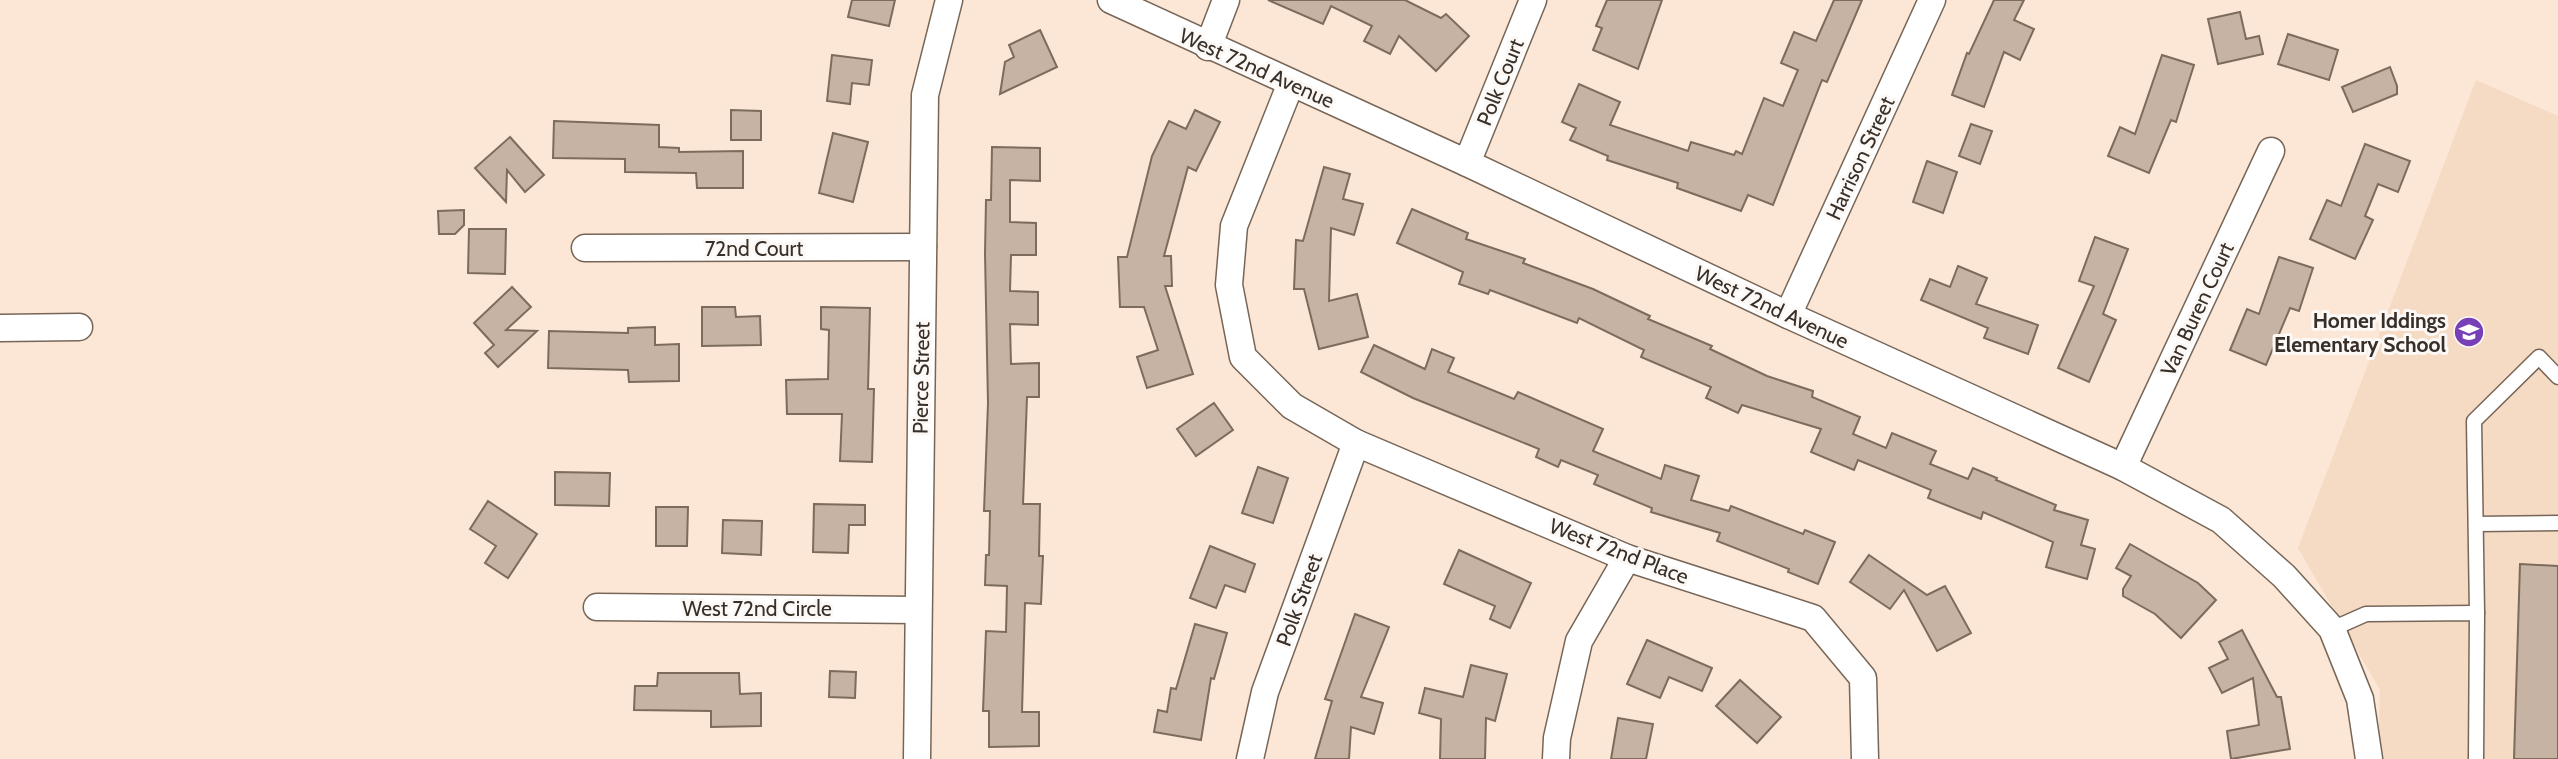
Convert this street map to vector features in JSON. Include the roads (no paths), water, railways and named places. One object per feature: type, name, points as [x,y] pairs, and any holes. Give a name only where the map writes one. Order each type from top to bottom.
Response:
[{"type":"street","name":"Pierce Street","points":[[917,759],[925,96],[948,0]]},
{"type":"street","name":"West 72nd Avenue","points":[[1111,0],[1208,47],[1467,163],[1788,315],[2123,467],[2221,520],[2284,576],[2332,629],[2360,699],[2369,759]]},
{"type":"street","points":[[1208,47],[1226,0]]},
{"type":"street","name":"Polk Court","points":[[1467,163],[1533,0]]},
{"type":"street","name":"Harrison Street","points":[[1788,315],[1932,0]]},
{"type":"street","name":"West 72nd Place","points":[[1291,83],[1234,226],[1229,285],[1243,357],[1292,406],[1356,443],[1627,558],[1812,618],[1863,678],[1866,759]]},
{"type":"street","name":"Van Buren Court","points":[[2123,467],[2271,150]]},
{"type":"street","name":"72nd Court","points":[[584,248],[923,247]]},
{"type":"street","points":[[0,328],[79,327]]},
{"type":"street","name":"Polk Street","points":[[1250,759],[1265,692],[1356,443]]},
{"type":"street","points":[[1556,759],[1557,738],[1579,641],[1627,558]]},
{"type":"street","name":"West 72nd Circle","points":[[597,607],[917,610]]},
{"type":"lane","points":[[2476,759],[2474,421],[2539,357],[2558,377]]},
{"type":"lane","points":[[2476,524],[2558,523]]},
{"type":"lane","points":[[2332,629],[2366,614],[2477,614]]},
{"type":"place","name":"Homer Iddings Elementary School","points":[[2469,332]]}]
